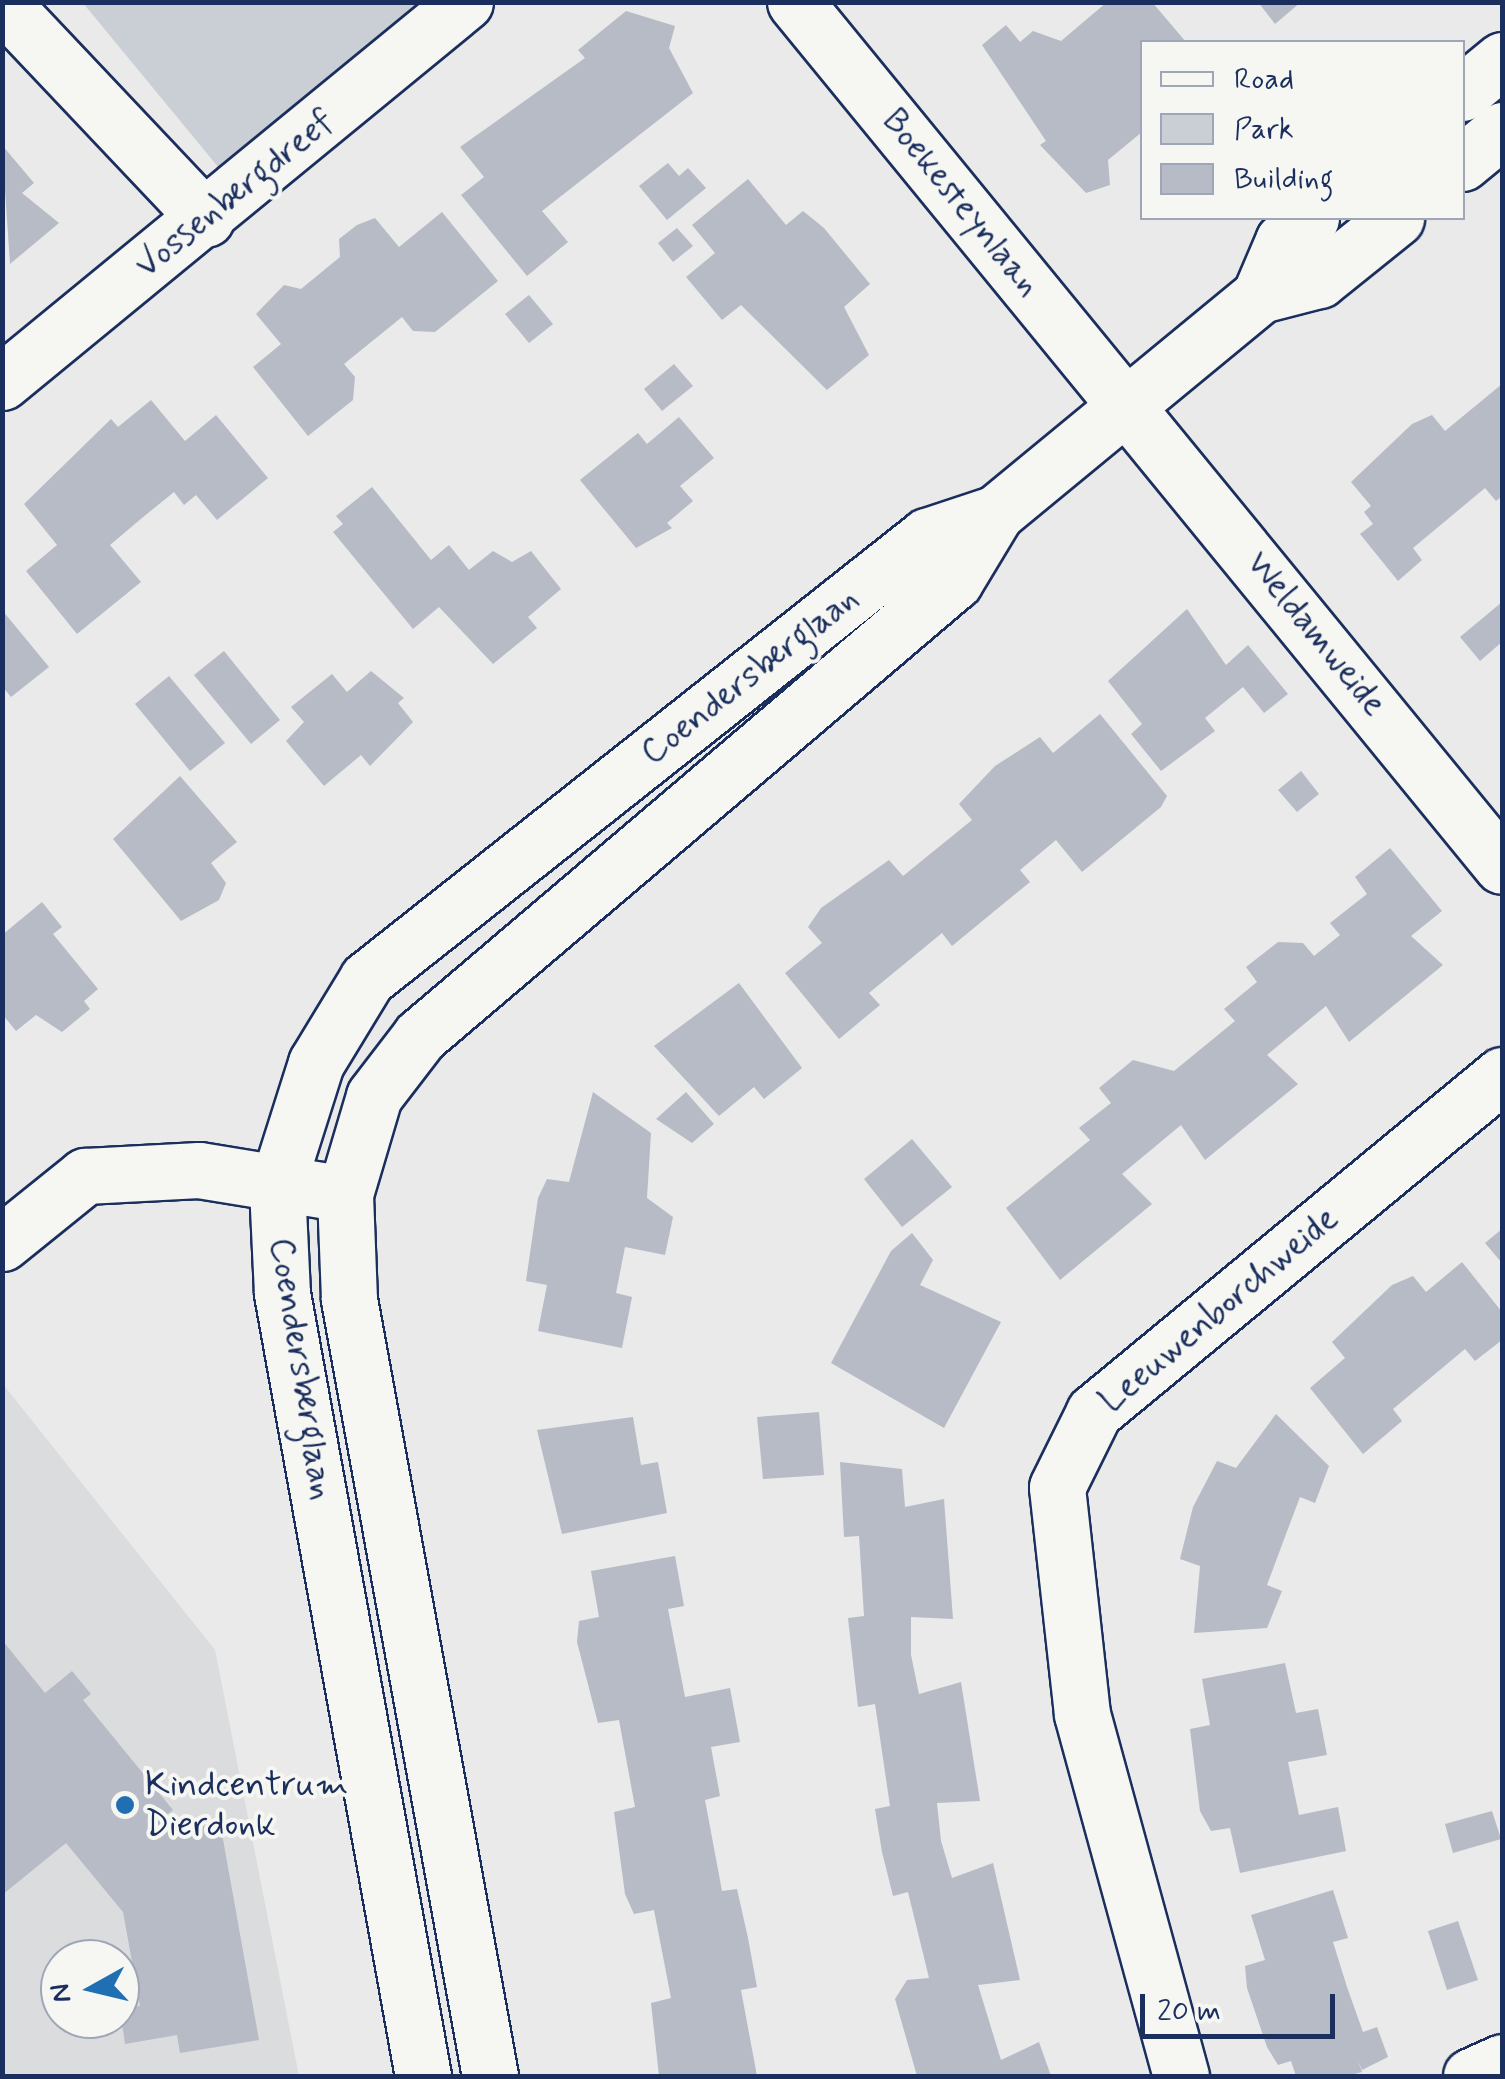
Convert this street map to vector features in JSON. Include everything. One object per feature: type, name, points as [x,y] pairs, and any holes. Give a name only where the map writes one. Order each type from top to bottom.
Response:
[{"type":"street","name":"Vossenbergdreef","points":[[2,382],[206,219],[466,2]]},
{"type":"street","name":"Boekesteynlaan","points":[[796,2],[1126,404]]},
{"type":"street","points":[[2,3],[206,219]]},
{"type":"street","points":[[1465,91],[1502,60]]},
{"type":"street","points":[[1465,161],[1502,130]]},
{"type":"street","name":"Coendersberglaan","points":[[1260,295],[1283,241],[1309,220]]},
{"type":"street","name":"Coendersberglaan","points":[[490,2076],[350,1299],[344,1194],[374,1096],[420,1036],[955,581],[996,513],[1260,295],[1319,280],[1394,220]]},
{"type":"street","name":"Weldamweide","points":[[1126,404],[1502,866]]},
{"type":"street","name":"Coendersberglaan","points":[[423,2076],[282,1293],[277,1186],[316,1063],[367,979],[928,536],[996,513]]},
{"type":"street","name":"Leeuwenborchweide","points":[[1181,2076],[1082,1714],[1057,1487],[1094,1412],[1502,1075]]},
{"type":"street","points":[[2,1244],[85,1176],[199,1170],[277,1186],[344,1194]]},
{"type":"street","points":[[1471,2076],[1502,2062]]},
{"type":"shaded area","name":"Kindcentrum Dierdonk","points":[[2,1383],[215,1650],[299,2076],[3,2076]]},
{"type":"green space","points":[[83,3],[421,3],[219,168]]},
{"type":"building","points":[[1107,2],[1152,2],[1184,40],[1140,40],[1140,134],[1108,160],[1110,185],[1086,193],[1040,145],[1046,141],[982,45],[1006,25],[1020,42],[1033,31],[1061,41]]},
{"type":"building","points":[[1258,2],[1301,2],[1275,24]]},
{"type":"building","points":[[626,11],[675,26],[669,48],[693,93],[542,211],[568,242],[527,276],[461,195],[484,177],[460,147],[585,58],[578,50]]},
{"type":"building","points":[[2,145],[34,183],[22,193],[59,223],[10,264]]},
{"type":"building","points":[[668,163],[679,176],[688,168],[706,188],[667,220],[639,186]]},
{"type":"building","points":[[748,179],[786,225],[803,211],[824,228],[870,284],[844,307],[869,355],[827,390],[741,305],[722,320],[686,277],[715,253],[692,225]]},
{"type":"building","points":[[442,212],[498,281],[435,332],[413,331],[402,317],[344,364],[355,377],[353,400],[308,436],[253,367],[281,344],[256,314],[284,285],[301,289],[340,257],[339,239],[357,225],[375,218],[399,247]]},
{"type":"building","points":[[677,228],[693,246],[673,262],[658,243]]},
{"type":"building","points":[[529,295],[553,324],[529,343],[505,314]]},
{"type":"building","points":[[674,364],[693,386],[662,411],[644,389]]},
{"type":"building","points":[[1502,384],[1502,496],[1496,501],[1485,488],[1413,548],[1422,560],[1398,581],[1360,534],[1373,524],[1364,512],[1371,506],[1351,482],[1412,424],[1432,415],[1445,431]]},
{"type":"building","points":[[151,400],[185,441],[216,415],[268,478],[217,520],[196,495],[184,505],[174,492],[142,518],[110,545],[141,582],[77,634],[26,571],[57,545],[24,504],[111,419],[118,427]]},
{"type":"building","points":[[679,417],[714,458],[680,486],[693,501],[667,523],[672,528],[636,548],[580,480],[638,433],[647,444]]},
{"type":"building","points":[[372,487],[431,560],[449,545],[469,570],[493,551],[512,562],[531,551],[561,589],[528,617],[537,628],[493,664],[439,607],[413,629],[333,532],[343,524],[336,516]]},
{"type":"building","points":[[1502,602],[1502,642],[1480,661],[1460,637]]},
{"type":"building","points":[[1187,609],[1226,665],[1248,645],[1288,694],[1264,713],[1243,687],[1205,718],[1215,731],[1161,771],[1131,734],[1142,724],[1108,681]]},
{"type":"building","points":[[2,610],[49,667],[11,697],[2,686]]},
{"type":"building","points":[[224,651],[280,720],[251,744],[194,675]]},
{"type":"building","points":[[371,671],[404,698],[398,703],[413,722],[370,766],[361,755],[324,786],[286,741],[304,722],[291,707],[332,674],[347,692]]},
{"type":"building","points":[[169,676],[225,743],[190,771],[135,704]]},
{"type":"building","points":[[1100,714],[1167,796],[1161,807],[1082,872],[1056,840],[1020,870],[1030,882],[952,946],[942,933],[869,993],[880,1005],[839,1039],[785,973],[822,943],[808,927],[821,908],[889,860],[903,876],[972,820],[959,804],[995,766],[1040,737],[1053,753]]},
{"type":"building","points":[[1301,771],[1319,794],[1297,812],[1278,790]]},
{"type":"building","points":[[180,776],[237,842],[211,863],[226,883],[219,900],[181,921],[113,839]]},
{"type":"building","points":[[1390,848],[1442,911],[1411,936],[1443,965],[1349,1042],[1326,1006],[1267,1055],[1298,1084],[1205,1160],[1181,1125],[1122,1174],[1152,1204],[1060,1280],[1006,1208],[1090,1140],[1079,1128],[1111,1103],[1099,1088],[1133,1060],[1174,1071],[1235,1021],[1224,1009],[1257,982],[1246,967],[1278,942],[1303,943],[1314,956],[1340,935],[1330,923],[1367,894],[1355,877]]},
{"type":"building","points":[[42,902],[62,927],[53,934],[98,989],[84,1001],[90,1009],[62,1032],[36,1015],[16,1031],[2,1014],[2,935]]},
{"type":"building","points":[[739,983],[802,1068],[764,1099],[754,1087],[719,1116],[654,1046]]},
{"type":"building","points":[[593,1092],[651,1133],[647,1198],[673,1217],[665,1255],[625,1247],[616,1293],[632,1297],[622,1348],[538,1331],[547,1285],[526,1281],[538,1198],[547,1179],[569,1182]]},
{"type":"building","points":[[686,1092],[714,1124],[692,1143],[656,1119]]},
{"type":"building","points":[[912,1139],[952,1187],[902,1227],[864,1179]]},
{"type":"building","points":[[1502,1229],[1502,1263],[1485,1243]]},
{"type":"building","points":[[912,1233],[933,1260],[920,1285],[1001,1322],[944,1428],[831,1363],[891,1251]]},
{"type":"building","points":[[1462,1262],[1502,1312],[1502,1340],[1475,1361],[1465,1349],[1393,1409],[1402,1421],[1363,1454],[1310,1388],[1345,1358],[1332,1342],[1392,1285],[1413,1276],[1426,1292]]},
{"type":"building","points":[[819,1412],[824,1475],[763,1479],[757,1417]]},
{"type":"building","points":[[1276,1414],[1329,1466],[1315,1503],[1300,1497],[1267,1585],[1282,1591],[1267,1628],[1194,1633],[1200,1566],[1180,1559],[1193,1507],[1217,1461],[1236,1468]]},
{"type":"building","points":[[633,1417],[641,1465],[658,1462],[667,1513],[562,1534],[537,1430]]},
{"type":"building","points":[[840,1462],[902,1469],[905,1507],[944,1499],[953,1619],[911,1617],[911,1655],[919,1694],[961,1682],[980,1801],[937,1803],[941,1841],[952,1878],[993,1863],[1020,1980],[978,1985],[1001,2060],[1039,2042],[1051,2076],[917,2076],[895,1999],[907,1980],[929,1978],[908,1892],[893,1896],[882,1852],[875,1809],[890,1806],[875,1704],[858,1707],[848,1618],[864,1616],[859,1536],[844,1537]]},
{"type":"building","points":[[675,1556],[684,1606],[668,1609],[685,1697],[730,1688],[740,1742],[711,1747],[720,1796],[705,1800],[722,1891],[737,1889],[748,1938],[757,1987],[741,1990],[757,2076],[659,2076],[651,2003],[671,1998],[654,1910],[634,1914],[625,1894],[614,1812],[635,1807],[619,1720],[598,1723],[577,1642],[579,1621],[599,1617],[591,1571]]},
{"type":"building","points":[[2,1640],[45,1693],[72,1671],[91,1694],[83,1700],[173,1810],[160,1820],[167,1826],[219,1817],[259,2040],[180,2053],[177,2035],[125,2044],[124,2039],[140,2039],[140,1939],[128,1939],[123,1912],[66,1843],[2,1895]]},
{"type":"building","points":[[1285,1663],[1296,1713],[1318,1709],[1327,1755],[1288,1762],[1299,1815],[1338,1807],[1346,1851],[1240,1873],[1230,1828],[1211,1831],[1200,1811],[1190,1729],[1210,1725],[1202,1679]]},
{"type":"building","points":[[1492,1811],[1501,1839],[1453,1853],[1445,1824]]},
{"type":"building","points":[[1333,1890],[1348,1938],[1333,1942],[1347,1987],[1363,2032],[1377,2027],[1388,2057],[1362,2070],[1358,2061],[1362,2072],[1347,2076],[1296,2076],[1291,2061],[1278,2065],[1267,2047],[1247,1988],[1245,1966],[1265,1960],[1251,1915]]},
{"type":"building","points":[[1458,1921],[1478,1980],[1447,1990],[1428,1931]]},
{"type":"place","name":"Kindcentrum Dierdonk","points":[[125,1805]]}]
